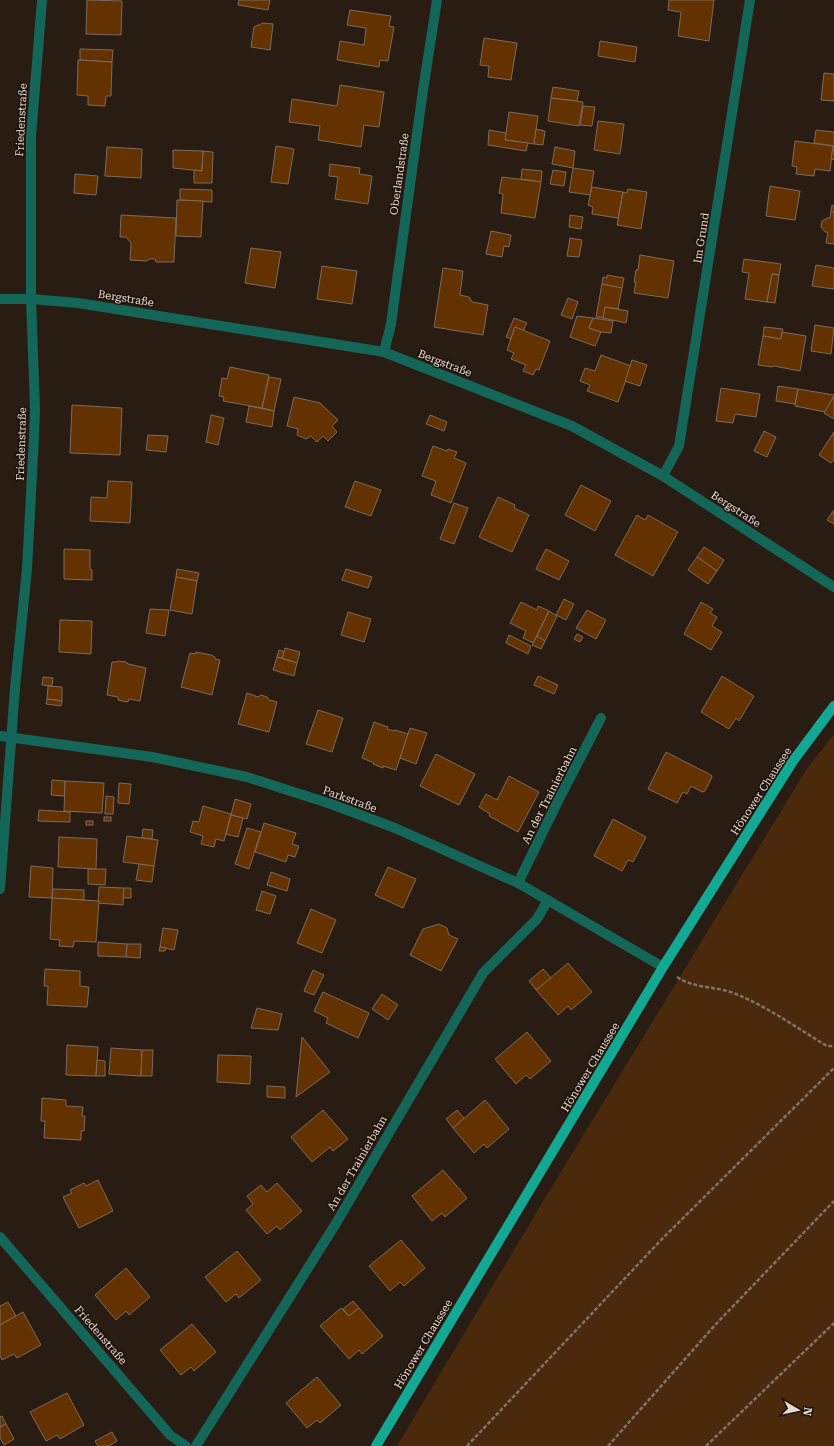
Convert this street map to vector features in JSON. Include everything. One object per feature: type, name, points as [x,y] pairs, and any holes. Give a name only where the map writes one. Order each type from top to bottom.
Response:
[{"type":"main road","name":"Hönower Chaussee","points":[[376,1446],[663,967],[793,761],[834,706]]},
{"type":"street","name":"Friedenstraße","points":[[0,889],[15,688],[27,569],[34,437],[35,409],[32,299],[31,137],[42,0]]},
{"type":"street","name":"Oberlandstraße","points":[[384,352],[391,324],[437,0]]},
{"type":"street","name":"Im Grund","points":[[663,476],[679,446],[750,0]]},
{"type":"street","name":"Bergstraße","points":[[0,299],[32,299],[78,303],[384,352],[572,426],[663,476],[834,587]]},
{"type":"street","name":"An der Trainierbahn","points":[[518,883],[601,718]]},
{"type":"street","name":"Parkstraße","points":[[0,736],[152,757],[253,778],[331,804],[395,828],[518,883],[663,967]]},
{"type":"street","name":"An der Trainierbahn","points":[[196,1446],[335,1225],[483,973],[537,919],[548,900]]},
{"type":"street","name":"Friedenstraße","points":[[0,1237],[170,1434],[186,1446]]},
{"type":"path","points":[[663,967],[685,983],[735,993],[767,1009],[827,1046],[834,1046]]},
{"type":"path","points":[[467,1446],[661,1240],[834,1068]]},
{"type":"path","points":[[608,1446],[716,1324],[834,1201]]},
{"type":"path","points":[[706,1446],[834,1323]]},
{"type":"shaded area","points":[[834,734],[834,1446],[397,1446],[548,1193],[806,770]]},
{"type":"building","points":[[87,0],[122,1],[121,35],[86,34]]},
{"type":"building","points":[[239,0],[270,0],[268,10],[238,5]]},
{"type":"building","points":[[669,0],[714,0],[709,41],[678,36],[681,12],[668,10]]},
{"type":"building","points":[[350,10],[391,16],[389,26],[394,27],[388,61],[380,60],[379,67],[337,60],[340,41],[364,45],[366,28],[347,25]]},
{"type":"building","points":[[263,23],[273,24],[270,50],[251,47],[254,27]]},
{"type":"building","points":[[484,38],[517,43],[511,80],[488,77],[489,66],[480,65]]},
{"type":"building","points":[[600,41],[637,47],[635,62],[598,56]]},
{"type":"building","points":[[80,49],[113,50],[112,62],[80,60]]},
{"type":"building","points":[[78,60],[112,62],[111,96],[106,96],[105,106],[88,105],[88,96],[77,95]]},
{"type":"building","points":[[824,73],[834,74],[834,101],[821,100]]},
{"type":"building","points":[[340,85],[384,92],[379,127],[364,125],[361,147],[318,140],[320,126],[289,122],[292,99],[337,106]]},
{"type":"building","points":[[553,87],[579,91],[577,101],[551,98]]},
{"type":"building","points":[[551,98],[583,102],[579,126],[548,121]]},
{"type":"building","points":[[583,106],[595,107],[592,126],[580,125]]},
{"type":"building","points":[[509,112],[538,116],[534,144],[505,140]]},
{"type":"building","points":[[598,121],[624,124],[620,154],[594,150]]},
{"type":"building","points":[[536,129],[545,131],[543,145],[534,144]]},
{"type":"building","points":[[489,130],[506,133],[505,140],[528,143],[526,151],[488,145]]},
{"type":"building","points":[[816,130],[834,132],[834,146],[814,143]]},
{"type":"building","points":[[795,141],[833,146],[830,171],[815,169],[814,176],[796,174],[797,167],[792,166]]},
{"type":"building","points":[[276,146],[294,149],[288,184],[271,182]]},
{"type":"building","points":[[834,146],[834,160],[831,159]]},
{"type":"building","points":[[107,147],[142,149],[141,178],[105,176]]},
{"type":"building","points":[[555,147],[575,151],[573,168],[552,164]]},
{"type":"building","points":[[173,150],[203,151],[202,171],[173,168]]},
{"type":"building","points":[[203,151],[213,152],[212,183],[194,183],[194,170],[202,171]]},
{"type":"building","points":[[330,164],[360,168],[359,174],[372,176],[368,204],[335,199],[338,177],[329,176]]},
{"type":"building","points":[[573,168],[594,171],[590,195],[569,192]]},
{"type":"building","points":[[522,169],[542,171],[541,182],[521,179]]},
{"type":"building","points":[[553,170],[566,172],[564,186],[550,184]]},
{"type":"building","points":[[75,174],[98,176],[96,195],[74,193]]},
{"type":"building","points":[[502,177],[541,182],[535,218],[501,213],[503,194],[499,193]]},
{"type":"building","points":[[770,186],[800,191],[795,220],[766,216]]},
{"type":"building","points":[[592,187],[623,192],[618,218],[592,214],[593,207],[588,205]]},
{"type":"building","points":[[180,189],[212,190],[212,202],[180,200]]},
{"type":"building","points":[[628,189],[647,192],[641,229],[617,225],[623,192],[627,193]]},
{"type":"building","points":[[177,200],[203,201],[201,237],[176,236]]},
{"type":"building","points":[[832,205],[834,206],[834,212],[831,211]]},
{"type":"building","points":[[831,211],[834,212],[834,244],[826,243],[828,232],[825,232],[821,227],[822,221],[830,218]]},
{"type":"building","points":[[121,215],[176,218],[174,262],[156,262],[155,259],[149,259],[147,261],[130,260],[131,243],[126,237],[120,237]]},
{"type":"building","points":[[570,215],[583,217],[581,229],[569,227]]},
{"type":"building","points":[[491,231],[511,235],[509,247],[504,246],[502,257],[486,254]]},
{"type":"building","points":[[570,238],[582,240],[579,257],[567,256]]},
{"type":"building","points":[[251,248],[281,252],[275,288],[245,283]]},
{"type":"building","points":[[640,255],[674,261],[668,298],[634,293],[636,282],[634,282],[636,270],[638,270]]},
{"type":"building","points":[[744,259],[781,264],[779,275],[772,274],[767,302],[745,299],[749,273],[742,272]]},
{"type":"building","points":[[816,265],[834,268],[834,289],[812,286]]},
{"type":"building","points":[[322,266],[357,271],[352,304],[317,299]]},
{"type":"building","points":[[443,268],[463,271],[460,295],[469,297],[472,302],[488,305],[483,335],[434,327]]},
{"type":"building","points":[[772,274],[779,275],[775,303],[767,302]]},
{"type":"building","points":[[607,275],[624,278],[622,288],[602,284],[603,277],[607,278]]},
{"type":"building","points":[[602,284],[622,288],[618,309],[605,307],[604,318],[596,317]]},
{"type":"building","points":[[568,298],[578,302],[572,319],[561,315]]},
{"type":"building","points":[[605,307],[628,311],[626,323],[603,318]]},
{"type":"building","points":[[577,316],[593,318],[589,328],[601,332],[595,346],[570,337]]},
{"type":"building","points":[[514,318],[527,323],[523,331],[515,327],[511,339],[506,337]]},
{"type":"building","points":[[593,318],[613,321],[611,333],[601,332],[589,328]]},
{"type":"building","points":[[815,325],[834,328],[831,354],[811,351]]},
{"type":"building","points":[[515,327],[550,341],[539,370],[536,369],[533,375],[523,371],[526,365],[511,359],[514,353],[507,350]]},
{"type":"building","points":[[764,327],[783,329],[781,339],[763,336]]},
{"type":"building","points":[[782,332],[806,336],[800,371],[774,366],[758,365],[763,336],[781,339]]},
{"type":"building","points":[[601,355],[631,366],[618,402],[587,391],[590,385],[580,381],[585,368],[595,371]]},
{"type":"building","points":[[632,360],[647,365],[640,386],[625,381]]},
{"type":"building","points":[[230,367],[269,375],[262,408],[223,401],[224,397],[219,396],[222,378],[227,379]]},
{"type":"building","points":[[269,377],[281,379],[274,411],[262,408]]},
{"type":"building","points":[[778,386],[798,389],[795,404],[776,401]]},
{"type":"building","points":[[721,388],[760,394],[756,417],[735,414],[733,423],[716,421]]},
{"type":"building","points":[[798,389],[834,396],[825,412],[795,406]]},
{"type":"building","points":[[834,396],[834,419],[824,413]]},
{"type":"building","points":[[294,397],[320,403],[338,420],[332,426],[337,432],[328,441],[323,436],[317,442],[311,436],[306,439],[297,435],[298,429],[287,426]]},
{"type":"building","points":[[72,405],[122,408],[120,455],[70,453]]},
{"type":"building","points":[[249,406],[274,411],[272,427],[246,422]]},
{"type":"building","points":[[211,415],[224,418],[218,445],[206,442]]},
{"type":"building","points":[[430,415],[447,422],[444,431],[426,424]]},
{"type":"building","points":[[764,431],[776,437],[767,457],[754,451]]},
{"type":"building","points":[[834,432],[834,459],[831,463],[819,455]]},
{"type":"building","points":[[148,435],[168,436],[166,452],[146,450]]},
{"type":"building","points":[[433,446],[447,451],[448,449],[457,452],[454,458],[466,463],[451,503],[431,495],[436,481],[422,476]]},
{"type":"building","points":[[108,481],[132,482],[130,523],[90,521],[91,497],[107,498]]},
{"type":"building","points":[[355,481],[381,490],[371,516],[345,507]]},
{"type":"building","points":[[581,485],[611,501],[595,531],[565,515]]},
{"type":"building","points":[[498,497],[515,505],[514,508],[529,515],[512,552],[479,537]]},
{"type":"building","points":[[454,503],[468,508],[454,544],[440,539]]},
{"type":"building","points":[[834,510],[834,524],[827,520]]},
{"type":"building","points":[[637,515],[645,520],[648,515],[678,532],[653,576],[615,555]]},
{"type":"building","points":[[704,547],[724,560],[717,571],[697,557]]},
{"type":"building","points":[[64,549],[90,550],[90,569],[92,570],[92,580],[64,579]]},
{"type":"building","points":[[546,549],[569,561],[559,580],[536,569]]},
{"type":"building","points":[[697,557],[717,571],[708,584],[688,570]]},
{"type":"building","points":[[177,569],[199,573],[197,581],[176,577]]},
{"type":"building","points":[[346,569],[372,577],[368,588],[342,580]]},
{"type":"building","points":[[176,577],[197,581],[192,614],[170,610]]},
{"type":"building","points":[[564,599],[574,604],[566,620],[556,615]]},
{"type":"building","points":[[521,602],[537,610],[538,606],[549,611],[533,643],[523,638],[526,631],[510,623]]},
{"type":"building","points":[[701,602],[713,609],[710,613],[717,617],[712,626],[722,632],[711,650],[684,634]]},
{"type":"building","points":[[150,609],[169,610],[165,636],[146,633]]},
{"type":"building","points":[[587,610],[606,620],[596,639],[576,628]]},
{"type":"building","points":[[549,611],[557,616],[545,641],[537,636]]},
{"type":"building","points":[[348,612],[371,619],[364,642],[341,635]]},
{"type":"building","points":[[60,620],[92,621],[91,654],[59,652]]},
{"type":"building","points":[[577,634],[583,637],[580,642],[574,639]]},
{"type":"building","points":[[509,635],[531,646],[528,654],[506,643]]},
{"type":"building","points":[[537,636],[545,641],[541,649],[532,645]]},
{"type":"building","points":[[285,648],[300,652],[297,663],[282,658]]},
{"type":"building","points":[[279,650],[284,652],[282,658],[277,657]]},
{"type":"building","points":[[196,652],[211,655],[215,657],[215,659],[220,660],[212,695],[181,687],[190,653],[195,654]]},
{"type":"building","points":[[277,657],[297,663],[294,676],[273,670]]},
{"type":"building","points":[[118,661],[146,668],[140,701],[129,699],[128,702],[118,700],[118,697],[107,695],[112,662]]},
{"type":"building","points":[[538,676],[558,685],[554,694],[534,685]]},
{"type":"building","points":[[722,676],[754,696],[739,721],[736,718],[729,729],[701,712]]},
{"type":"building","points":[[43,677],[53,678],[52,686],[42,685]]},
{"type":"building","points":[[48,686],[62,687],[62,701],[47,699]]},
{"type":"building","points":[[247,693],[258,697],[261,695],[267,697],[269,700],[277,702],[269,732],[238,724]]},
{"type":"building","points":[[47,699],[62,701],[61,706],[46,704]]},
{"type":"building","points":[[318,710],[343,718],[332,752],[306,744]]},
{"type":"building","points":[[374,722],[388,727],[387,729],[408,734],[396,770],[383,766],[383,768],[362,758]]},
{"type":"building","points":[[410,728],[427,733],[416,764],[400,758]]},
{"type":"building","points":[[666,752],[711,775],[712,777],[705,791],[702,792],[691,786],[687,794],[683,792],[677,803],[648,789]]},
{"type":"building","points":[[436,754],[475,774],[459,805],[420,786]]},
{"type":"building","points":[[509,776],[539,792],[518,832],[489,816],[490,814],[479,807],[486,794],[497,800]]},
{"type":"building","points":[[52,780],[65,781],[65,796],[51,795]]},
{"type":"building","points":[[65,781],[104,783],[102,813],[64,811]]},
{"type":"building","points":[[119,783],[131,784],[129,804],[118,803]]},
{"type":"building","points":[[106,796],[114,797],[113,814],[105,814]]},
{"type":"building","points":[[235,799],[251,804],[247,819],[231,815]]},
{"type":"building","points":[[203,806],[231,814],[224,841],[216,839],[214,847],[201,844],[203,836],[190,832],[193,821],[199,822]]},
{"type":"building","points":[[39,810],[70,812],[70,822],[38,821]]},
{"type":"building","points":[[231,815],[243,818],[238,837],[226,834]]},
{"type":"building","points":[[104,817],[111,817],[111,821],[104,821]]},
{"type":"building","points":[[613,819],[646,837],[633,862],[628,860],[622,871],[594,856]]},
{"type":"building","points":[[86,821],[93,821],[93,825],[86,825]]},
{"type":"building","points":[[264,823],[296,833],[292,844],[299,846],[295,857],[288,855],[286,862],[255,852]]},
{"type":"building","points":[[247,828],[261,832],[249,869],[235,864]]},
{"type":"building","points":[[143,829],[153,830],[152,839],[142,838]]},
{"type":"building","points":[[127,836],[158,840],[154,866],[123,862]]},
{"type":"building","points":[[59,837],[97,839],[96,869],[58,867]]},
{"type":"building","points":[[139,864],[154,866],[152,882],[136,880]]},
{"type":"building","points":[[31,866],[53,868],[52,898],[29,897]]},
{"type":"building","points":[[388,867],[416,879],[403,908],[375,895]]},
{"type":"building","points":[[88,869],[106,869],[105,885],[88,884]]},
{"type":"building","points":[[271,872],[290,879],[287,891],[267,885]]},
{"type":"building","points":[[99,887],[124,888],[123,905],[98,903]]},
{"type":"building","points":[[124,888],[131,888],[131,898],[123,898]]},
{"type":"building","points":[[53,889],[84,890],[84,900],[52,898]]},
{"type":"building","points":[[262,891],[276,896],[270,914],[256,910]]},
{"type":"building","points":[[52,898],[99,901],[96,942],[74,941],[73,947],[59,946],[60,940],[50,939]]},
{"type":"building","points":[[311,909],[336,920],[322,953],[297,943]]},
{"type":"building","points":[[439,924],[447,928],[449,935],[458,939],[441,971],[410,955],[423,929]]},
{"type":"building","points":[[163,928],[178,930],[174,950],[160,947]]},
{"type":"building","points":[[98,942],[127,944],[126,957],[98,956]]},
{"type":"building","points":[[127,944],[141,944],[140,958],[126,957]]},
{"type":"building","points":[[160,947],[166,948],[165,951],[159,951]]},
{"type":"building","points":[[568,963],[592,992],[571,1010],[568,1006],[558,1015],[536,990]]},
{"type":"building","points":[[45,969],[80,971],[80,986],[89,987],[87,1007],[47,1005],[48,986],[44,986]]},
{"type":"building","points":[[543,969],[551,978],[536,990],[529,981]]},
{"type":"building","points":[[313,970],[324,975],[314,995],[304,991]]},
{"type":"building","points":[[323,992],[369,1013],[358,1038],[326,1023],[328,1018],[314,1011]]},
{"type":"building","points":[[382,994],[398,1005],[388,1020],[372,1009]]},
{"type":"building","points":[[257,1008],[282,1014],[278,1030],[251,1028]]},
{"type":"building","points":[[527,1032],[551,1061],[530,1079],[526,1075],[516,1084],[495,1059]]},
{"type":"building","points":[[302,1037],[330,1072],[296,1097]]},
{"type":"building","points":[[67,1045],[98,1047],[96,1076],[66,1075]]},
{"type":"building","points":[[111,1048],[142,1050],[141,1076],[109,1074]]},
{"type":"building","points":[[142,1050],[153,1050],[152,1076],[141,1076]]},
{"type":"building","points":[[218,1055],[251,1056],[250,1084],[217,1082]]},
{"type":"building","points":[[97,1060],[105,1061],[105,1076],[96,1076]]},
{"type":"building","points":[[267,1086],[285,1087],[285,1098],[267,1097]]},
{"type":"building","points":[[42,1098],[66,1100],[66,1106],[83,1107],[82,1116],[85,1116],[84,1131],[81,1131],[81,1140],[44,1138],[45,1121],[41,1121]]},
{"type":"building","points":[[485,1100],[509,1129],[487,1148],[484,1144],[474,1153],[453,1128]]},
{"type":"building","points":[[323,1110],[348,1139],[333,1151],[330,1147],[312,1162],[291,1137]]},
{"type":"building","points":[[457,1110],[464,1118],[453,1128],[446,1119]]},
{"type":"building","points":[[443,1170],[467,1198],[445,1217],[442,1213],[432,1221],[412,1196]]},
{"type":"building","points":[[98,1180],[113,1211],[79,1228],[63,1197],[72,1193],[70,1190],[84,1183],[86,1186]]},
{"type":"building","points":[[277,1183],[302,1211],[280,1230],[277,1226],[267,1234],[246,1210],[253,1204],[247,1196],[261,1185],[267,1192]]},
{"type":"building","points":[[401,1240],[425,1268],[404,1286],[400,1282],[390,1291],[369,1266]]},
{"type":"building","points":[[237,1251],[261,1280],[239,1298],[236,1294],[226,1302],[205,1277]]},
{"type":"building","points":[[126,1268],[150,1297],[129,1315],[126,1311],[116,1320],[95,1295]]},
{"type":"building","points":[[353,1301],[359,1308],[349,1316],[343,1309]]},
{"type":"building","points":[[8,1302],[16,1316],[0,1325],[0,1306]]},
{"type":"building","points":[[341,1308],[349,1316],[359,1308],[383,1336],[362,1354],[359,1350],[349,1359],[320,1326]]},
{"type":"building","points":[[23,1312],[41,1345],[17,1358],[14,1354],[2,1360],[0,1356],[0,1325]]},
{"type":"building","points":[[192,1324],[216,1352],[194,1371],[191,1367],[181,1375],[160,1350]]},
{"type":"building","points":[[317,1377],[341,1405],[320,1423],[317,1420],[307,1428],[286,1403]]},
{"type":"building","points":[[67,1393],[84,1425],[60,1439],[57,1435],[46,1441],[30,1412]]},
{"type":"building","points":[[2,1416],[6,1424],[0,1427],[0,1417]]},
{"type":"building","points":[[6,1424],[14,1439],[4,1445],[0,1438],[0,1427]]},
{"type":"building","points":[[112,1432],[117,1441],[109,1446],[98,1446],[95,1441]]}]
